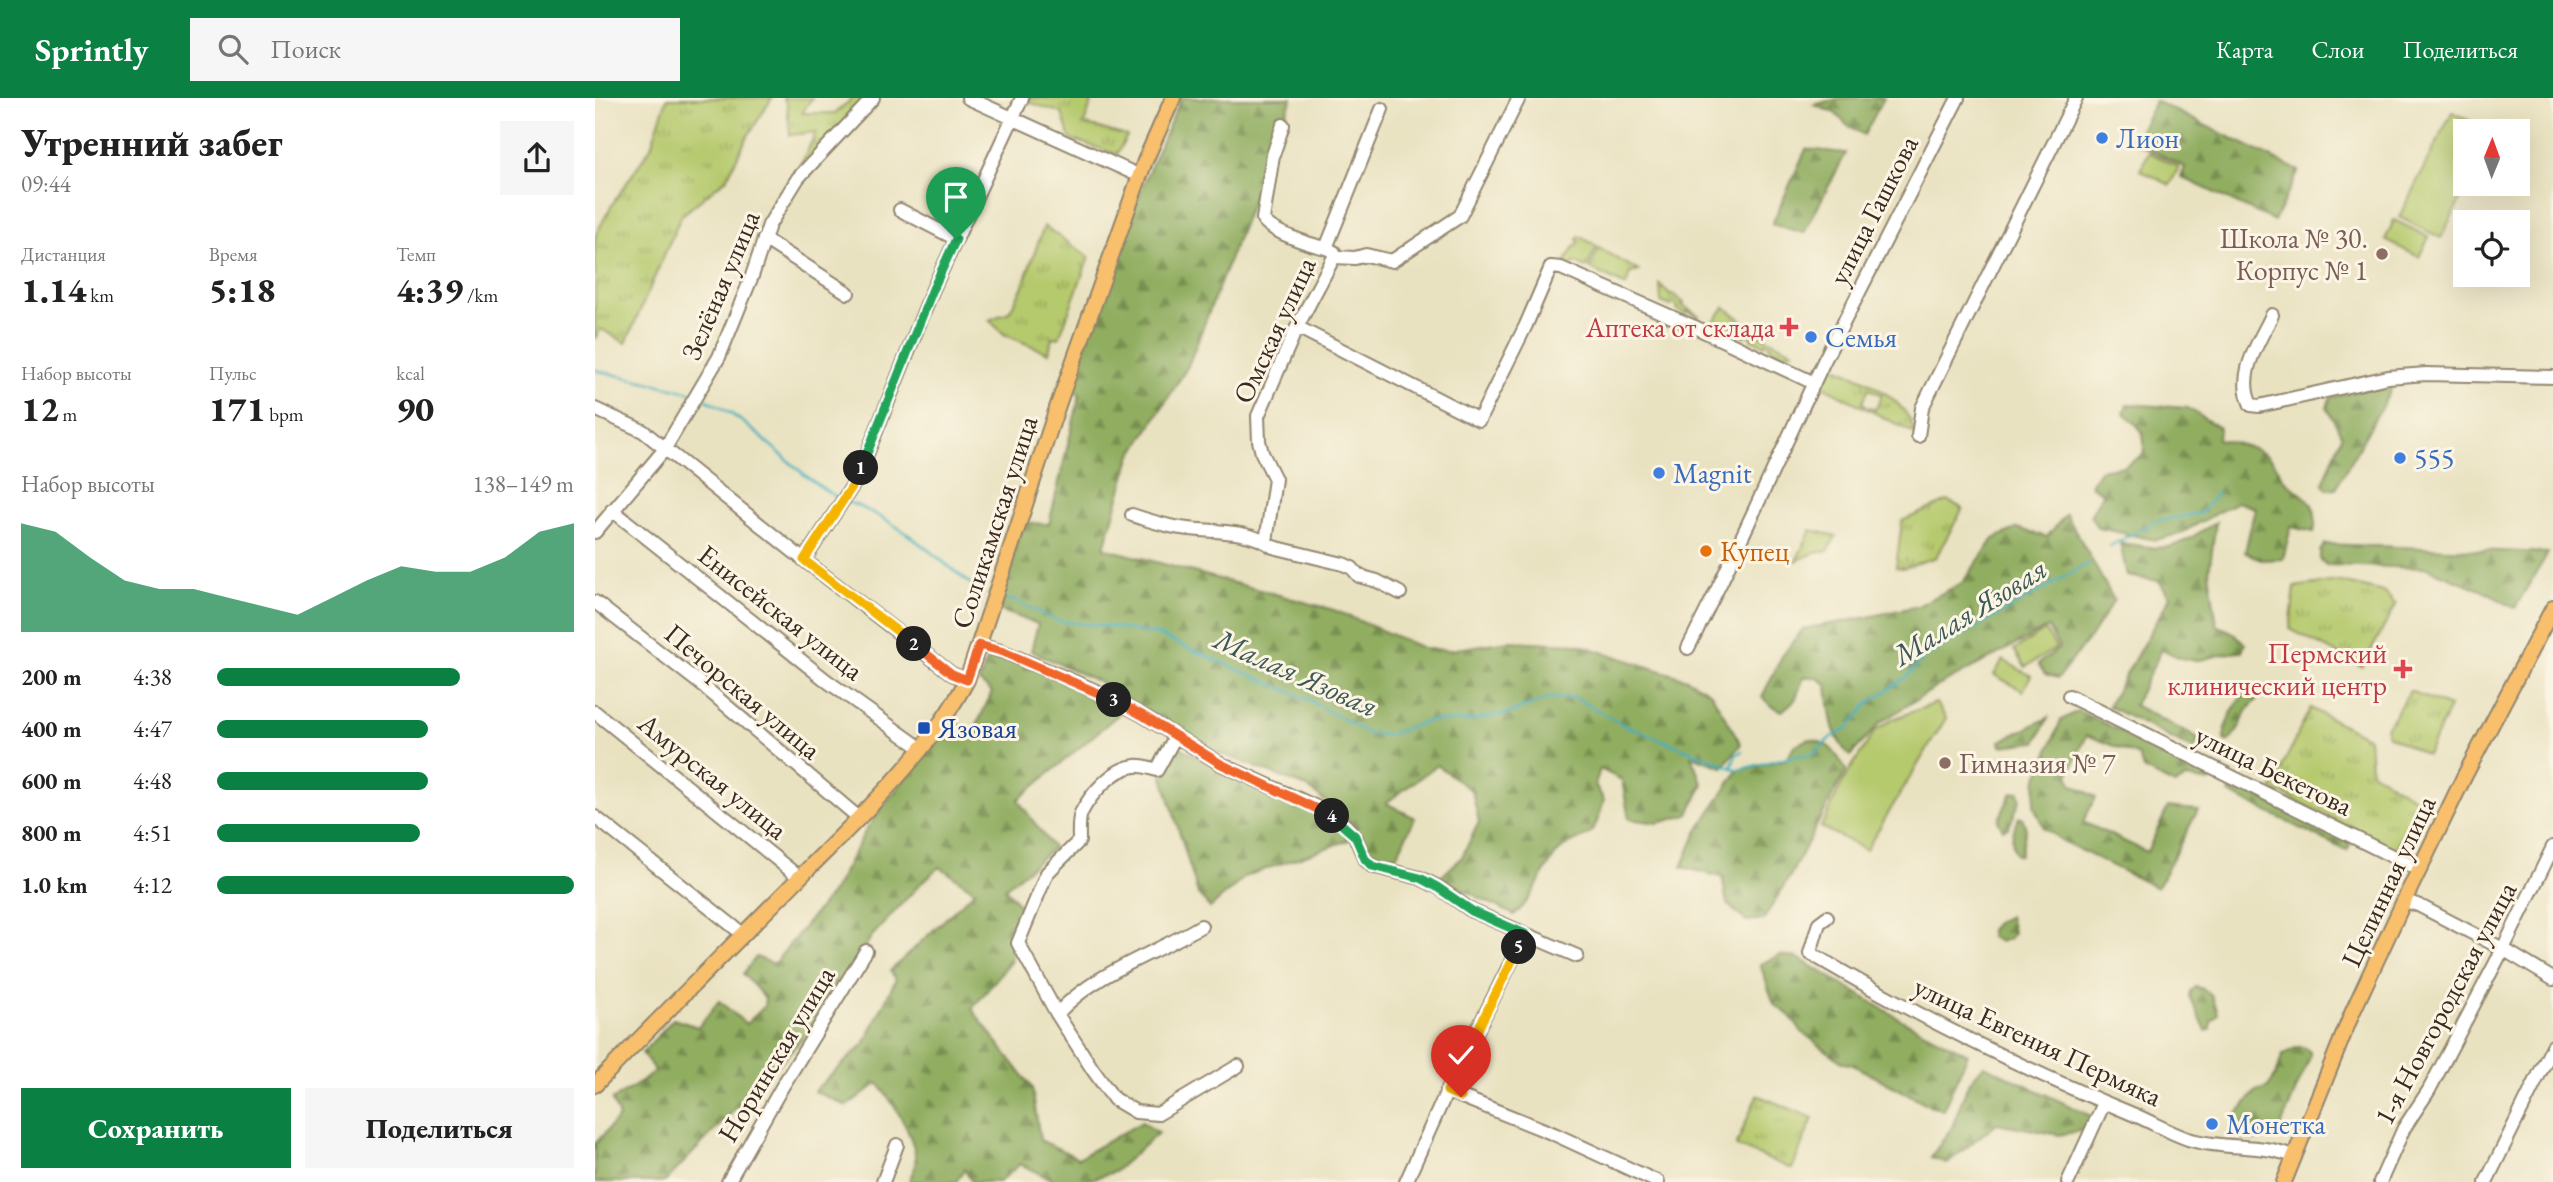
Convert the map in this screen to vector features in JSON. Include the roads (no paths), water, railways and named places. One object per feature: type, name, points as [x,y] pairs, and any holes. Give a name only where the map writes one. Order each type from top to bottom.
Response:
[{"type":"main road","name":"Соликамская улица","points":[[595,1085],[859,818],[922,749],[950,712],[967,680],[1055,415],[1140,176],[1173,98]]},
{"type":"main road","name":"Целинная улица","points":[[2284,1182],[2353,1012],[2404,901],[2465,775],[2553,609]]},
{"type":"street","name":"Зелёная улица","points":[[595,531],[664,450],[719,357],[752,276],[769,225],[798,178],[873,98]]},
{"type":"street","points":[[968,98],[1140,176]]},
{"type":"street","points":[[804,560],[857,479],[933,289],[1022,98]]},
{"type":"street","points":[[1283,125],[1267,184],[1262,212],[1264,223],[1330,253],[1355,258],[1366,255],[1392,261],[1460,216],[1519,98]]},
{"type":"street","name":"улица Гашкова","points":[[1688,648],[1814,383],[1958,98]]},
{"type":"street","points":[[1918,436],[1922,408],[2058,139],[2076,98]]},
{"type":"street","name":"Омская улица","points":[[1266,542],[1275,479],[1262,453],[1258,416],[1330,253],[1382,109]]},
{"type":"street","points":[[900,210],[956,239]]},
{"type":"street","points":[[764,239],[848,293]]},
{"type":"street","points":[[1297,327],[1479,420],[1551,267],[1561,268],[1814,383]]},
{"type":"street","points":[[2273,314],[2245,370],[2244,383],[2251,405],[2259,406],[2388,377],[2426,374],[2553,377]]},
{"type":"street","points":[[595,410],[643,431],[952,674],[967,680]]},
{"type":"street","name":"Енисейская улица","points":[[612,510],[827,681],[922,749]]},
{"type":"street","points":[[1132,515],[1171,527],[1245,535],[1273,547],[1343,564],[1352,568],[1359,576],[1377,581],[1400,593]]},
{"type":"street","name":"Печорская улица","points":[[595,602],[702,685],[859,818]]},
{"type":"street","points":[[979,645],[1004,652],[1099,692],[1221,764],[1323,810],[1345,825],[1355,836],[1365,859],[1381,870],[1420,878],[1472,911],[1577,956]]},
{"type":"street","name":"улица Бекетова","points":[[2069,696],[2420,870]]},
{"type":"street","name":"Амурская улица","points":[[595,712],[800,878]]},
{"type":"street","points":[[1175,737],[1157,770],[1136,766],[1123,769],[1090,799],[1080,816],[1079,841],[1047,873],[1018,943],[1057,1014],[1114,1099],[1136,1112],[1159,1114],[1238,1066]]},
{"type":"street","points":[[595,817],[744,935]]},
{"type":"street","name":"1-я Новгородская улица","points":[[2380,1182],[2405,1128],[2429,1090],[2553,847]]},
{"type":"street","points":[[2404,901],[2418,905],[2503,949],[2553,979]]},
{"type":"street","name":"улица Евгения Пермяка","points":[[1827,917],[1819,923],[1810,953],[1909,1008],[2104,1103],[2200,1142],[2213,1146],[2277,1150],[2293,1156]]},
{"type":"street","points":[[1057,1014],[1072,998],[1127,964],[1175,942],[1201,926]]},
{"type":"street","points":[[1406,1182],[1447,1091],[1525,934]]},
{"type":"street","name":"Норинская улица","points":[[728,1182],[782,1087],[866,951]]},
{"type":"street","points":[[2486,1182],[2553,1046]]},
{"type":"street","points":[[1447,1091],[1555,1134],[1658,1182]]},
{"type":"street","points":[[2068,1182],[2104,1103]]},
{"type":"street","points":[[883,1182],[897,1146]]},
{"type":"waterway","points":[[595,370],[690,392]]},
{"type":"waterway","name":"Малая Язовая","points":[[703,398],[739,419],[820,487],[838,498]]},
{"type":"waterway","points":[[2110,546],[2157,521],[2201,513],[2217,493]]},
{"type":"waterway","name":"Малая Язовая","points":[[847,502],[902,530],[983,593]]},
{"type":"waterway","name":"Малая Язовая","points":[[1000,599],[1016,601],[1057,621],[1158,635],[1309,700],[1367,733],[1387,735],[1428,721],[1467,721],[1506,714],[1550,698],[1576,698],[1622,724],[1738,770],[1793,756],[1814,754],[1829,739],[1849,727],[1870,702],[1906,677],[1925,657],[2089,563]]},
{"type":"waterway","name":"Малая Язовая","points":[[1731,767],[1736,755],[1742,751]]},
{"type":"place","name":"Лион","points":[[2102,138]]},
{"type":"place","name":"Школа № 30. Корпус № 1","points":[[2382,254]]},
{"type":"place","name":"Аптека от склада","points":[[1789,327]]},
{"type":"place","name":"Семья","points":[[1811,337]]},
{"type":"place","name":"555","points":[[2400,458]]},
{"type":"place","name":"Magnit","points":[[1659,473]]},
{"type":"place","name":"Купец","points":[[1706,551]]},
{"type":"place","name":"Пермский клинический центр","points":[[2403,669]]},
{"type":"place","name":"Язовая","points":[[924,728]]},
{"type":"place","name":"Гимназия № 7","points":[[1945,763]]},
{"type":"place","name":"Монетка","points":[[2212,1124]]}]
